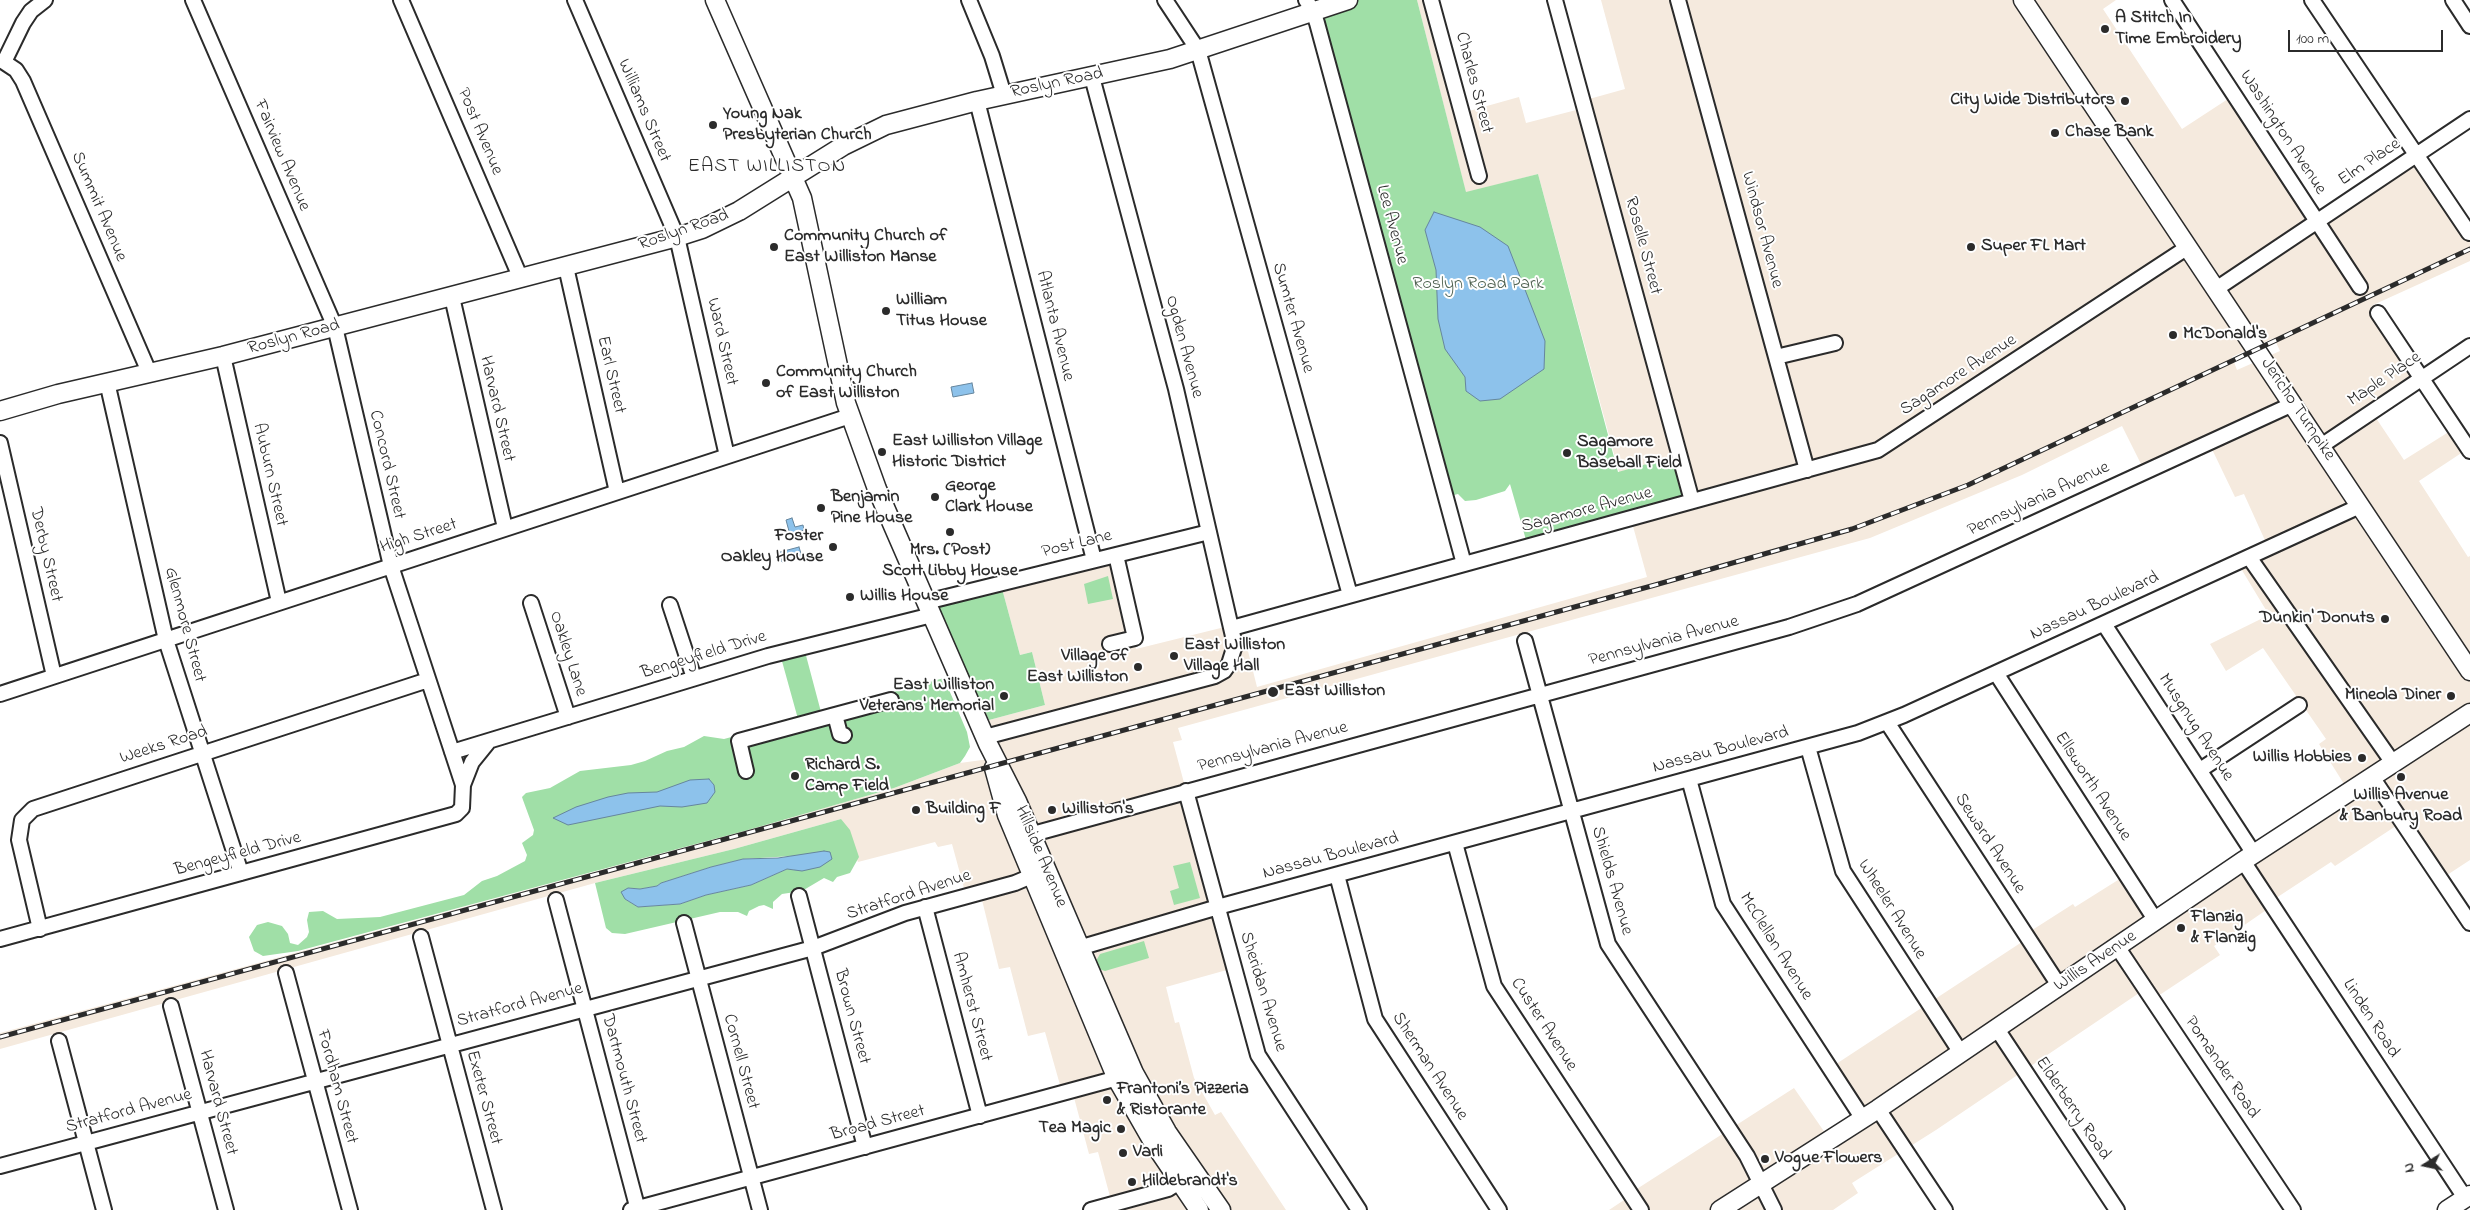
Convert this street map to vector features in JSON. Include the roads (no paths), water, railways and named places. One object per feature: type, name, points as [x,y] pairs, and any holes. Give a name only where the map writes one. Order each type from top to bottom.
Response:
[{"type":"main road","name":"Hillside Avenue","points":[[715,0],[793,177],[808,219],[850,416],[877,489],[986,740],[1071,950],[1126,1076],[1179,1183],[1199,1210]]},
{"type":"main road","name":"Roslyn Road","points":[[0,411],[107,382],[223,356],[677,237],[739,211],[843,146],[886,125],[977,101],[1092,77],[1198,50],[1310,6],[1348,0]]},
{"type":"main road","name":"Jericho Turnpike","points":[[2023,0],[2470,671]]},
{"type":"main road","name":"Willis Avenue","points":[[1720,1210],[1863,1119],[2118,948],[2248,857],[2470,713]]},
{"type":"main road","name":"Hillside Avenue","points":[[1126,1076],[1221,1210]]},
{"type":"main road","points":[[2447,1210],[2468,1196]]},
{"type":"street","points":[[2,63],[31,11],[45,0]]},
{"type":"street","name":"Fairview Avenue","points":[[193,0],[335,327]]},
{"type":"street","name":"Post Avenue","points":[[402,0],[521,279]]},
{"type":"street","name":"Williams Street","points":[[575,0],[677,237]]},
{"type":"street","points":[[968,0],[992,56],[1004,95]]},
{"type":"street","name":"Sumter Avenue","points":[[1165,0],[1198,50],[1350,595]]},
{"type":"street","name":"Charles Street","points":[[1431,0],[1479,176]]},
{"type":"street","name":"Roselle Street","points":[[1555,0],[1692,501]]},
{"type":"street","name":"Windsor Avenue","points":[[1678,0],[1807,470]]},
{"type":"street","name":"Washington Avenue","points":[[2172,0],[2360,287]]},
{"type":"street","points":[[2312,0],[2469,233]]},
{"type":"street","points":[[2453,0],[2470,26]]},
{"type":"street","name":"Lee Avenue","points":[[1310,6],[1464,564]]},
{"type":"street","name":"Summit Avenue","points":[[2,63],[16,70],[23,81],[149,372]]},
{"type":"street","name":"Ogden Avenue","points":[[1092,77],[1176,388],[1208,532],[1232,628]]},
{"type":"street","name":"Atlanta Avenue","points":[[977,101],[1094,560]]},
{"type":"street","name":"Elm Place","points":[[2216,288],[2470,119]]},
{"type":"street","name":"Ward Street","points":[[677,237],[727,456]]},
{"type":"street","name":"Sagamore Avenue","points":[[1232,628],[1867,454],[1888,445],[2188,247]]},
{"type":"street","name":"Earl Street","points":[[566,267],[617,492]]},
{"type":"street","name":"Harvard Street","points":[[452,297],[504,528]]},
{"type":"street","points":[[2378,313],[2470,451]]},
{"type":"street","name":"Concord Street","points":[[335,327],[391,566],[452,752]]},
{"type":"street","points":[[1776,357],[1835,343]]},
{"type":"street","name":"Maple Place","points":[[2321,446],[2470,346]]},
{"type":"street","name":"Auburn Street","points":[[223,356],[279,602]]},
{"type":"street","name":"Glenmore Street","points":[[107,382],[166,640],[241,873]]},
{"type":"street","name":"Pennsylvania Avenue","points":[[1024,836],[1790,627],[1857,604],[2293,404]]},
{"type":"street","name":"High Street","points":[[0,694],[850,416]]},
{"type":"street","name":"Derby Street","points":[[0,443],[54,676]]},
{"type":"street","name":"Nassau Boulevard","points":[[1071,950],[1808,746],[1887,722],[2360,506]]},
{"type":"street","name":"Post Lane","points":[[929,608],[1094,560],[1208,532]]},
{"type":"street","points":[[1110,644],[1135,638],[1116,555]]},
{"type":"street","points":[[2249,557],[2393,763]]},
{"type":"street","name":"Oakley Lane","points":[[531,603],[568,717]]},
{"type":"street","points":[[670,605],[694,678]]},
{"type":"street","name":"Bengeyfield Drive","points":[[0,939],[456,814],[462,808],[462,785],[452,752],[929,608]]},
{"type":"street","name":"Musgnug Avenue","points":[[2104,624],[2200,770],[2248,857]]},
{"type":"street","points":[[986,740],[1220,674],[1229,664],[1234,652],[1232,628]]},
{"type":"street","name":"Shields Avenue","points":[[1525,641],[1608,944],[1747,1156],[1774,1210]]},
{"type":"street","name":"Ellsworth Avenue","points":[[1996,673],[2156,921]]},
{"type":"street","name":"Weeks Road","points":[[40,929],[19,840],[19,827],[26,815],[40,806],[428,680]]},
{"type":"street","points":[[746,771],[739,741],[891,700]]},
{"type":"street","points":[[2200,770],[2299,705]]},
{"type":"street","points":[[835,715],[840,734],[844,735]]},
{"type":"street","name":"Seward Avenue","points":[[1887,722],[2060,987]]},
{"type":"street","name":"Bengeyfield Drive","points":[[462,785],[472,762],[489,740]]},
{"type":"street","name":"Wheeler Avenue","points":[[1808,746],[1843,871],[1961,1053]]},
{"type":"street","points":[[2372,777],[2470,922]]},
{"type":"street","name":"McClellan Avenue","points":[[1689,779],[1723,904],[1863,1119]]},
{"type":"street","name":"Sheridan Avenue","points":[[1186,791],[1258,1055],[1359,1210]]},
{"type":"street","name":"Custer Avenue","points":[[1455,843],[1494,986],[1641,1210]]},
{"type":"street","name":"Linden Road","points":[[2248,857],[2468,1196]]},
{"type":"street","name":"Stratford Avenue","points":[[0,1166],[813,948],[925,907],[1039,873]]},
{"type":"street","name":"Sherman Avenue","points":[[1337,875],[1375,1018],[1499,1210]]},
{"type":"street","name":"Brown Street","points":[[799,896],[865,1147]]},
{"type":"street","name":"Dartmouth Street","points":[[556,900],[636,1209]]},
{"type":"street","name":"Amherst Street","points":[[925,907],[980,1116]]},
{"type":"street","name":"Cornell Street","points":[[684,923],[760,1210]]},
{"type":"street","name":"Exeter Street","points":[[421,938],[494,1210]]},
{"type":"street","name":"Pomander Road","points":[[2118,948],[2293,1210]]},
{"type":"street","name":"Fordham Street","points":[[286,973],[350,1210]]},
{"type":"street","name":"Harvard Street","points":[[171,1006],[226,1210]]},
{"type":"street","name":"Elderberry Road","points":[[1997,1029],[2117,1210]]},
{"type":"street","points":[[59,1041],[104,1210]]},
{"type":"street","name":"Broad Street","points":[[636,1209],[1126,1076]]},
{"type":"street","points":[[1878,1109],[1944,1210]]},
{"type":"street","points":[[1091,1210],[1127,1205],[1168,1189],[1194,1173]]},
{"type":"water","points":[[1434,212],[1480,227],[1508,246],[1545,341],[1544,369],[1500,399],[1480,401],[1466,391],[1465,377],[1445,349],[1438,319],[1436,270],[1425,230]]},
{"type":"water","points":[[972,383],[974,393],[953,397],[951,387]]},
{"type":"water","points":[[792,518],[795,527],[803,525],[804,530],[790,535],[786,520]]},
{"type":"water","points":[[799,547],[802,557],[782,562],[780,552]]},
{"type":"water","points":[[709,779],[714,785],[715,792],[707,803],[682,807],[660,806],[568,825],[553,818],[576,807],[608,797],[628,793],[657,792],[690,780]]},
{"type":"water","points":[[824,851],[830,852],[832,859],[820,867],[802,871],[787,869],[751,885],[706,895],[680,904],[638,907],[625,899],[621,892],[628,888],[640,889],[657,886],[661,883],[711,867],[743,859],[778,858]]},
{"type":"railway","points":[[0,1037],[1655,585],[1852,529],[1968,485],[2470,249]]},
{"type":"place","name":"A Stitch In Time Embroidery","points":[[2105,29]]},
{"type":"place","name":"City Wide Distributors","points":[[2125,101]]},
{"type":"place","name":"Young Nak Presbyterian Church","points":[[713,125]]},
{"type":"place","name":"Chase Bank","points":[[2055,133]]},
{"type":"place","name":"Community Church of East Williston Manse","points":[[774,247]]},
{"type":"place","name":"Super FL Mart","points":[[1971,247]]},
{"type":"place","name":"William Titus House","points":[[886,311]]},
{"type":"place","name":"McDonald's","points":[[2173,335]]},
{"type":"place","name":"Community Church of East Williston","points":[[766,383]]},
{"type":"place","name":"East Williston Village Historic District","points":[[882,452]]},
{"type":"place","name":"Sagamore Baseball Field","points":[[1567,453]]},
{"type":"place","name":"George Clark House","points":[[935,497]]},
{"type":"place","name":"Benjamin Pine House","points":[[821,508]]},
{"type":"place","name":"Mrs. (Post) Scott Libby House","points":[[950,532]]},
{"type":"place","name":"Foster Oakley House","points":[[833,547]]},
{"type":"place","name":"Willis House","points":[[850,597]]},
{"type":"place","name":"Dunkin' Donuts","points":[[2385,619]]},
{"type":"place","name":"East Williston Village Hall","points":[[1174,656]]},
{"type":"place","name":"Village of East Williston","points":[[1138,667]]},
{"type":"place","name":"East Williston","points":[[1273,692]]},
{"type":"place","name":"East Williston Veterans' Memorial","points":[[1004,696]]},
{"type":"place","name":"Mineola Diner","points":[[2451,696]]},
{"type":"place","name":"Willis Hobbies","points":[[2362,758]]},
{"type":"place","name":"Richard S. Camp Field","points":[[795,776]]},
{"type":"place","name":"Willis Avenue & Banbury Road","points":[[2401,777]]},
{"type":"place","name":"Building F","points":[[916,810]]},
{"type":"place","name":"Williston's","points":[[1052,810]]},
{"type":"place","name":"Flanzig & Flanzig","points":[[2181,928]]},
{"type":"place","name":"Frantoni’s Pizzeria & Ristorante","points":[[1107,1100]]},
{"type":"place","name":"Tea Magic","points":[[1121,1129]]},
{"type":"place","name":"Varli","points":[[1123,1153]]},
{"type":"place","name":"Vogue Flowers","points":[[1765,1159]]},
{"type":"place","name":"Hildebrandt's","points":[[1132,1182]]},
{"type":"district","name":"EAST WILLISTON","points":[[767,168]]},
{"type":"park label","name":"Roslyn Road Park","points":[[1478,285]]}]
